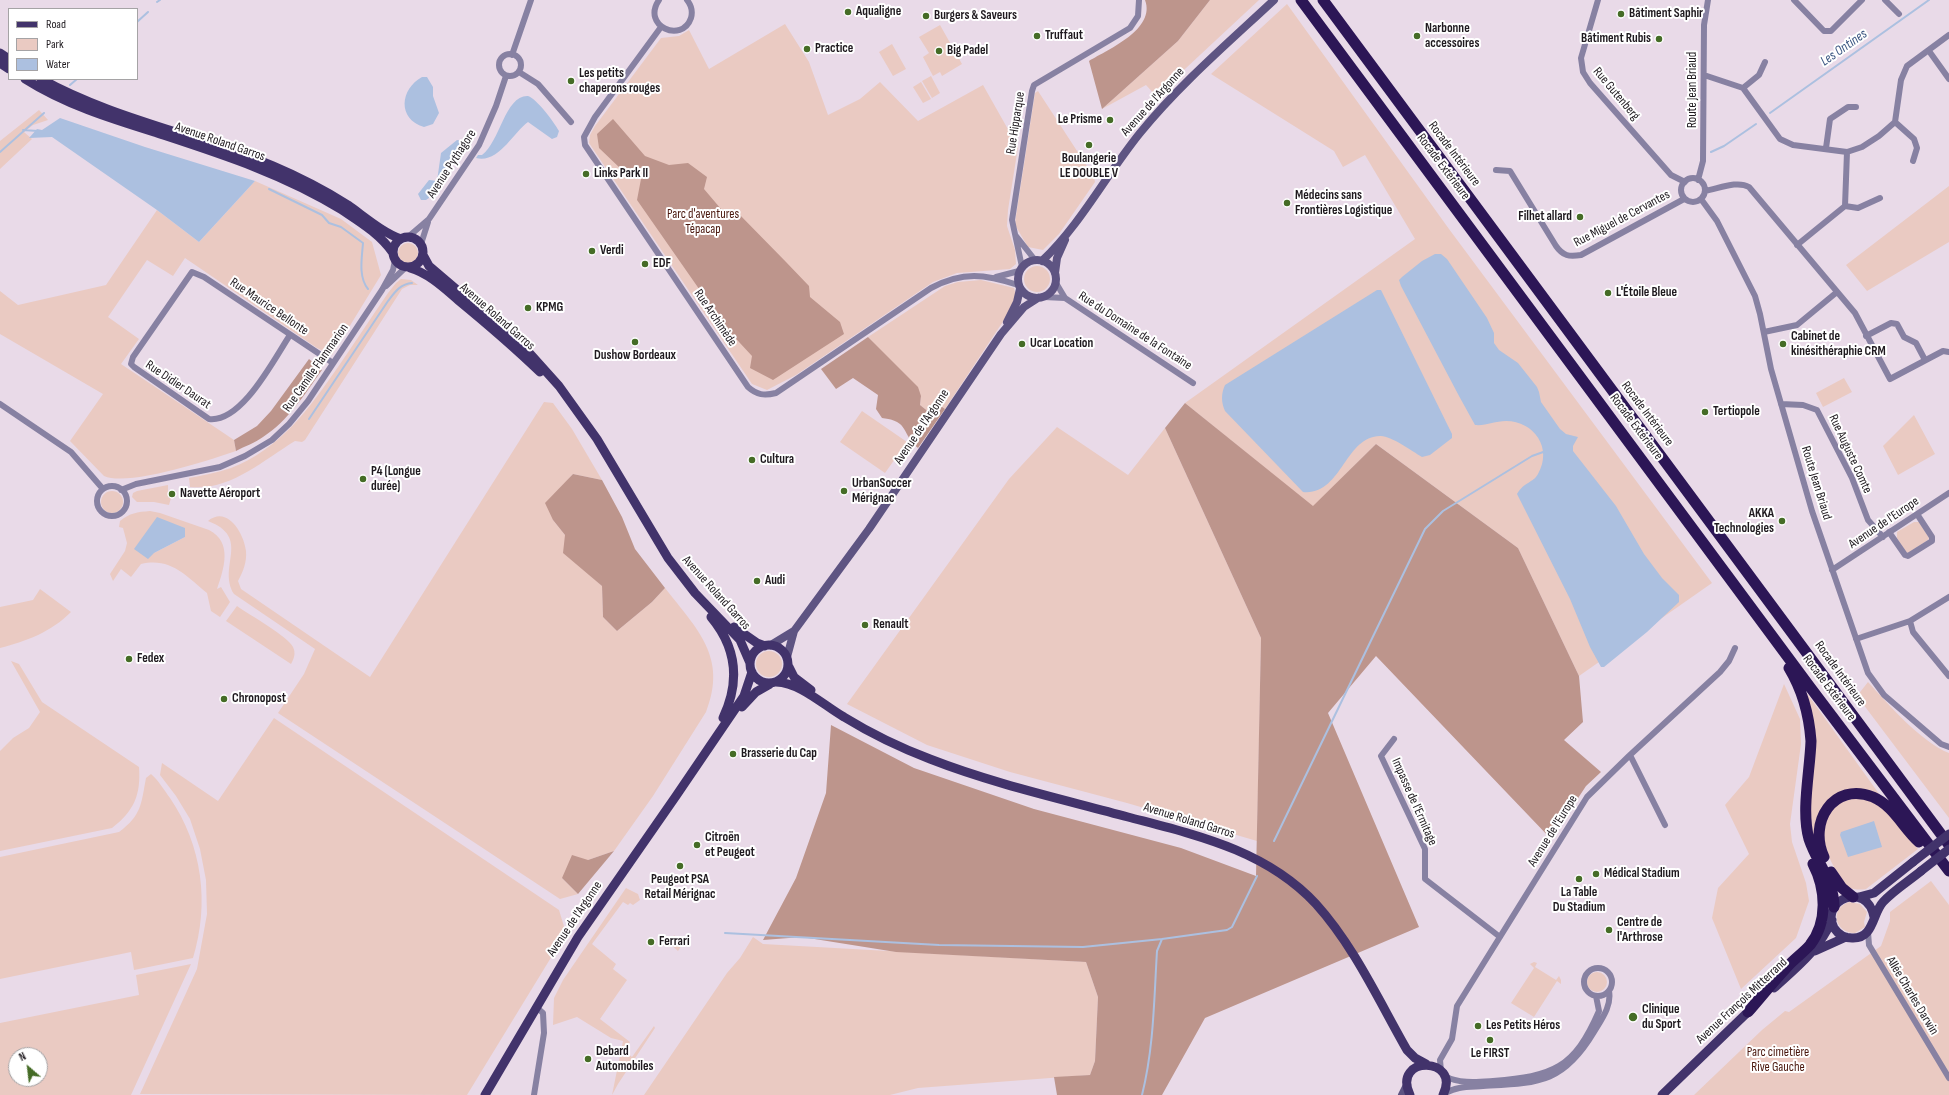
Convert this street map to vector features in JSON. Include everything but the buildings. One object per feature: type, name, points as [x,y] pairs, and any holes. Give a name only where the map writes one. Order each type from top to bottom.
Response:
[{"type":"highway","name":"Rocade Extérieure","points":[[1302,0],[1770,629],[1810,687],[1949,871]]},
{"type":"highway","name":"Rocade Intérieure","points":[[1323,0],[1949,845]]},
{"type":"highway","points":[[1770,629],[1770,640],[1795,678],[1806,704],[1811,741],[1806,822],[1809,838],[1831,885],[1834,907]]},
{"type":"highway","points":[[1904,784],[1949,835]]},
{"type":"highway","points":[[1856,897],[1842,888],[1835,879],[1819,844],[1819,826],[1824,811],[1837,799],[1854,794],[1864,794],[1880,801],[1904,823],[1917,840],[1940,859]]},
{"type":"highway","points":[[1748,1012],[1789,964],[1810,945],[1821,920],[1823,907],[1822,890],[1804,840],[1804,809],[1807,796]]},
{"type":"main road","name":"Avenue de l'Argonne","points":[[1055,273],[1057,258],[1067,235],[1130,146],[1159,112],[1201,69],[1274,0]]},
{"type":"main road","name":"Avenue Roland Garros","points":[[27,80],[57,97],[90,110],[245,163],[302,188],[325,200],[365,226],[385,242],[394,256]]},
{"type":"main road","name":"Avenue Roland Garros","points":[[43,80],[119,113],[221,147],[280,169],[332,196],[390,235],[405,238]]},
{"type":"main road","name":"Avenue de l'Argonne","points":[[1038,260],[1067,235]]},
{"type":"main road","points":[[405,238],[416,239],[421,244],[423,255],[419,264],[407,268],[394,256],[395,245],[405,238]]},
{"type":"main road","name":"Avenue Roland Garros","points":[[423,255],[429,266],[524,347],[546,370],[597,439],[668,558],[695,593],[740,640],[751,668]]},
{"type":"main road","points":[[1038,260],[1047,263],[1055,273],[1056,283],[1053,290],[1041,298],[1028,296],[1019,287],[1021,269],[1038,260]]},
{"type":"main road","name":"Avenue Roland Garros","points":[[407,268],[424,273],[445,289],[563,393]]},
{"type":"main road","name":"Avenue de l'Argonne","points":[[1001,334],[1017,302],[1019,287]]},
{"type":"main road","name":"Avenue de l'Argonne","points":[[794,631],[869,529],[1001,334],[1024,307],[1041,298]]},
{"type":"main road","name":"Avenue Roland Garros","points":[[659,542],[720,614],[750,639],[768,645]]},
{"type":"main road","points":[[668,558],[682,583],[716,623],[725,638],[733,663],[734,679],[732,695],[726,712],[707,750]]},
{"type":"main road","points":[[768,645],[781,649],[787,657],[789,667],[785,676],[773,683],[758,680],[751,668],[755,652],[768,645],[794,631]]},
{"type":"main road","points":[[787,657],[794,631]]},
{"type":"main road","name":"Avenue Roland Garros","points":[[789,667],[794,677],[804,685],[879,735]]},
{"type":"main road","name":"Avenue de l'Argonne","points":[[485,1095],[578,937],[744,696],[751,668]]},
{"type":"main road","name":"Avenue de l'Argonne","points":[[698,764],[748,700],[756,692],[773,683]]},
{"type":"main road","name":"Avenue Roland Garros","points":[[773,683],[784,683],[799,689],[844,717],[879,735],[927,758],[970,774],[1211,839],[1246,853],[1271,867],[1304,892],[1325,915],[1361,969],[1407,1050],[1415,1058],[1443,1074]]},
{"type":"main road","points":[[1834,907],[1842,899],[1874,893],[1949,835]]},
{"type":"main road","points":[[1832,920],[1836,931],[1846,937],[1858,938],[1868,932],[1882,903],[1949,849]]},
{"type":"main road","points":[[1856,897],[1870,905],[1874,917]]},
{"type":"main road","name":"Avenue François Mitterrand","points":[[1662,1095],[1813,952],[1825,935],[1832,920],[1834,907]]},
{"type":"main road","points":[[1813,952],[1846,937]]},
{"type":"main road","name":"Avenue Roland Garros","points":[[1407,1050],[1410,1095]]},
{"type":"main road","points":[[1402,1095],[1408,1080],[1416,1067],[1428,1065]]},
{"type":"main road","points":[[1443,1074],[1446,1082],[1444,1094]]},
{"type":"street","points":[[512,55],[532,0]]},
{"type":"street","points":[[659,0],[654,11],[655,18],[662,27],[675,31],[686,26],[692,14],[687,0]]},
{"type":"street","name":"Rue Hipparque","points":[[1021,269],[1012,220],[1034,85],[1126,32],[1133,25],[1138,16],[1139,0]]},
{"type":"street","name":"Rue Gutenberg","points":[[1598,0],[1581,58],[1583,72],[1590,83],[1672,175],[1685,182]]},
{"type":"street","name":"Route Jean Briaud","points":[[1698,180],[1703,162],[1704,25],[1708,0]]},
{"type":"street","points":[[1794,0],[1824,31],[1831,31],[1862,0]]},
{"type":"street","points":[[1885,0],[1899,14]]},
{"type":"street","name":"Rue Archimède","points":[[662,27],[595,116],[584,137],[585,145],[748,387],[754,392],[762,395],[776,393],[932,288],[945,281],[979,276],[994,277],[1019,287]]},
{"type":"street","points":[[1704,75],[1743,88],[1780,139],[1793,145],[1826,148],[1847,152],[1862,147],[1879,136],[1895,122],[1901,80],[1907,66],[1949,35]]},
{"type":"street","points":[[1928,51],[1949,79]]},
{"type":"street","points":[[512,55],[520,62],[519,72],[513,76],[506,76],[501,71],[499,64],[505,56],[512,55]]},
{"type":"street","points":[[1743,88],[1759,75],[1765,62]]},
{"type":"street","points":[[519,72],[538,84],[571,122]]},
{"type":"street","name":"Avenue Pythagore","points":[[421,244],[429,219],[484,138],[506,76]]},
{"type":"street","points":[[35,80],[49,87],[54,86]]},
{"type":"street","points":[[1826,148],[1830,119],[1848,107],[1856,107]]},
{"type":"street","points":[[1895,122],[1914,139],[1917,148],[1913,161]]},
{"type":"street","points":[[1845,206],[1847,152]]},
{"type":"street","name":"Rue Miguel de Cervantes","points":[[1496,170],[1510,171],[1556,246],[1562,254],[1571,257],[1581,255],[1684,199]]},
{"type":"street","points":[[1690,179],[1698,180],[1703,184],[1705,191],[1701,199],[1692,202],[1684,199],[1681,193],[1685,182],[1690,179]]},
{"type":"street","points":[[1705,191],[1744,184],[1749,187],[1854,313],[1890,379],[1943,351],[1949,352]]},
{"type":"street","points":[[1797,245],[1845,206],[1858,208],[1880,198]]},
{"type":"street","name":"Route Jean Briaud","points":[[1701,199],[1717,221],[1753,291],[1781,404],[1832,570],[1868,673],[1884,695],[1941,744],[1949,747]]},
{"type":"street","name":"Avenue Pythagore","points":[[405,238],[429,219]]},
{"type":"street","points":[[1014,233],[1038,260]]},
{"type":"street","name":"Rue Camille Flammarion","points":[[121,490],[136,484],[220,466],[245,456],[272,440],[289,424],[333,363],[382,290],[393,270],[394,256]]},
{"type":"street","name":"Rue Camille Flammarion","points":[[382,290],[407,268]]},
{"type":"street","name":"Rue Archimède","points":[[994,277],[1021,269]]},
{"type":"street","name":"Rue Maurice Bellonte","points":[[134,367],[131,364],[133,357],[192,272],[204,277],[333,363]]},
{"type":"street","name":"Rue du Domaine de la Fontaine","points":[[1056,283],[1065,298],[1193,383]]},
{"type":"street","points":[[1764,332],[1797,325],[1837,292]]},
{"type":"street","name":"Rue du Domaine de la Fontaine","points":[[1041,298],[1065,298]]},
{"type":"street","points":[[1866,336],[1891,324],[1897,324],[1904,337],[1912,339],[1916,343],[1926,360]]},
{"type":"street","name":"Rue Didier Daurat","points":[[134,367],[209,419],[217,420],[244,402],[290,335]]},
{"type":"street","points":[[0,404],[71,452],[103,489]]},
{"type":"street","name":"Rue Auguste Comte","points":[[1781,404],[1803,405],[1818,410],[1852,478],[1868,520],[1884,537]]},
{"type":"street","points":[[112,486],[121,490],[126,497],[126,506],[121,513],[113,516],[105,514],[98,508],[98,496],[103,489],[112,486]]},
{"type":"street","name":"Avenue de l'Europe","points":[[1832,570],[1949,493]]},
{"type":"street","points":[[1889,532],[1905,555],[1908,556],[1932,541],[1932,537],[1917,514]]},
{"type":"street","points":[[1856,639],[1910,621],[1949,597]]},
{"type":"street","points":[[1910,621],[1913,632],[1949,676]]},
{"type":"street","name":"Avenue de l'Europe","points":[[1440,1060],[1452,1039],[1456,1006],[1587,797],[1720,672],[1729,661],[1735,648]]},
{"type":"street","name":"Impasse de l'Ermitage","points":[[1394,739],[1381,756],[1425,849],[1425,879],[1500,937]]},
{"type":"street","points":[[1630,755],[1665,825]]},
{"type":"street","name":"Allée Charles Darwin","points":[[1868,932],[1869,945]]},
{"type":"street","name":"Allée Charles Darwin","points":[[1858,938],[1869,945],[1949,1078]]},
{"type":"street","points":[[1444,1094],[1459,1088],[1515,1085],[1536,1081],[1554,1075],[1569,1065],[1584,1048],[1611,999],[1610,990],[1612,981],[1610,974],[1603,968],[1594,968],[1586,973],[1583,983],[1589,994],[1602,996],[1610,990]]},
{"type":"street","points":[[1428,1065],[1440,1060],[1443,1074],[1455,1081],[1485,1082],[1530,1078],[1549,1073],[1565,1063],[1579,1048],[1599,1011],[1596,996]]},
{"type":"street","points":[[534,1095],[544,1025],[543,1013],[536,1006]]},
{"type":"green space","points":[[1145,0],[1210,0],[1178,41],[1102,109],[1089,61],[1129,37],[1137,29],[1144,20],[1147,10]]},
{"type":"green space","points":[[1210,0],[1259,0],[1156,96],[1146,85],[1102,109],[1178,41]]},
{"type":"green space","points":[[1287,4],[1449,229],[1712,583],[1579,676],[1518,548],[1376,444],[1313,507],[1185,403],[1415,239],[1365,155],[1343,167],[1334,151],[1211,74]]},
{"type":"green space","name":"Parc d'aventures Tépacap","points":[[785,24],[809,62],[828,115],[860,99],[880,82],[918,121],[983,85],[1018,147],[1008,210],[1007,226],[1015,250],[1016,264],[1010,269],[957,273],[933,282],[796,375],[767,390],[752,384],[589,143],[590,135],[595,126],[661,38],[679,36],[689,30],[709,69]]},
{"type":"green space","points":[[940,25],[962,64],[942,76],[940,72],[933,76],[923,57],[929,53],[919,37]]},
{"type":"green space","points":[[892,44],[906,69],[893,76],[879,52]]},
{"type":"green space","points":[[931,76],[940,93],[932,98],[922,81]]},
{"type":"green space","points":[[921,82],[931,99],[923,103],[913,87]]},
{"type":"green space","points":[[1038,91],[1094,177],[1095,182],[1059,234],[1043,250],[1028,247],[1015,225],[1035,93]]},
{"type":"green space","points":[[39,110],[48,120],[33,125],[24,132],[32,139],[0,169],[0,141]]},
{"type":"green space","name":"Parc d'aventures Tépacap","points":[[613,119],[645,156],[669,165],[688,163],[707,177],[704,189],[721,209],[737,212],[809,286],[810,297],[840,322],[844,334],[773,380],[750,368],[752,356],[727,329],[637,200],[641,179],[621,169],[599,148],[597,134]]},
{"type":"green space","points":[[255,181],[341,219],[372,242],[381,275],[332,355],[317,348],[185,258],[173,276],[147,260],[108,317],[139,339],[121,364],[234,440],[236,451],[189,466],[149,475],[131,478],[104,476],[70,441],[103,394],[0,334],[0,291],[18,305],[106,285],[157,210],[199,242]]},
{"type":"green space","points":[[1949,186],[1949,242],[1867,291],[1846,265]]},
{"type":"green space","points":[[408,243],[415,246],[418,253],[415,260],[408,263],[401,260],[398,253],[401,246]]},
{"type":"green space","points":[[1037,266],[1046,270],[1050,279],[1046,288],[1037,292],[1028,288],[1024,279],[1028,270]]},
{"type":"green space","points":[[401,279],[411,280],[418,285],[410,285],[402,289],[305,440],[302,442],[295,441],[245,473],[232,479],[205,487],[190,487],[189,478],[231,468],[248,460],[279,439],[316,398],[388,293]]},
{"type":"green space","points":[[981,280],[1014,288],[1016,296],[1006,317],[945,409],[938,404],[930,413],[920,405],[921,396],[868,337],[945,286],[958,282]]},
{"type":"green space","points":[[868,337],[918,387],[921,396],[920,405],[930,413],[938,404],[945,409],[918,448],[909,438],[901,425],[897,422],[882,418],[876,409],[878,395],[853,378],[836,389],[821,369]]},
{"type":"green space","points":[[309,359],[322,370],[296,406],[272,431],[257,441],[236,451],[234,440],[257,426],[271,411]]},
{"type":"green space","points":[[1844,378],[1852,392],[1823,407],[1816,393]]},
{"type":"green space","points":[[544,402],[553,403],[572,429],[602,480],[573,474],[559,490],[553,520],[565,535],[584,569],[602,586],[603,617],[617,631],[652,602],[665,588],[688,617],[706,645],[711,659],[713,675],[712,693],[706,712],[653,796],[614,851],[588,860],[562,878],[578,894],[560,899],[278,713],[304,674],[315,649],[234,594],[230,584],[229,573],[231,544],[228,536],[221,528],[208,521],[215,517],[222,516],[233,523],[242,536],[245,544],[246,559],[242,574],[238,581],[241,589],[370,677]]},
{"type":"green space","points":[[1185,403],[1313,506],[1376,444],[1518,548],[1579,676],[1583,722],[1564,740],[1601,772],[1586,786],[1551,839],[1376,656],[1328,713],[1419,927],[1205,1018],[1162,1095],[1057,1095],[1054,1077],[1090,1075],[1095,1061],[1098,997],[1086,962],[896,952],[802,937],[763,940],[796,878],[826,793],[831,725],[914,768],[1034,809],[1181,848],[1256,876],[1261,638],[1165,428]]},
{"type":"green space","points":[[862,411],[907,442],[885,473],[840,442]]},
{"type":"green space","points":[[1914,415],[1935,454],[1898,475],[1883,446]]},
{"type":"green space","points":[[1057,427],[1128,475],[1165,428],[1261,638],[1257,841],[1127,803],[1010,772],[927,745],[847,704],[1009,479]]},
{"type":"green space","points":[[573,474],[602,480],[622,517],[635,549],[665,588],[652,602],[617,631],[603,617],[602,586],[563,553],[565,535],[553,520],[545,503]]},
{"type":"green space","points":[[168,485],[168,497],[171,498],[169,505],[154,502],[137,502],[132,497],[133,493],[137,491]]},
{"type":"green space","points":[[112,491],[120,494],[123,502],[120,510],[112,513],[104,510],[101,502],[104,494]]},
{"type":"green space","points":[[150,511],[209,530],[217,535],[221,541],[225,556],[217,589],[221,587],[230,602],[220,617],[211,611],[207,593],[185,575],[170,566],[161,563],[141,564],[131,577],[121,569],[113,581],[110,574],[125,551],[127,543],[123,528],[119,527],[120,521],[137,512]],"holes":[[[185,528],[185,537],[154,553]]]},
{"type":"green space","points":[[1914,522],[1919,522],[1929,538],[1908,553],[1897,538],[1897,532]]},
{"type":"green space","points":[[40,589],[71,612],[55,625],[38,635],[0,648],[0,607],[33,600]]},
{"type":"green space","points":[[237,606],[290,643],[294,651],[294,658],[291,664],[226,621]]},
{"type":"green space","points":[[769,651],[778,655],[782,664],[778,673],[769,677],[760,673],[756,664],[760,655]]},
{"type":"green space","points":[[11,661],[19,664],[42,702],[139,767],[139,786],[131,809],[120,822],[112,828],[0,851],[0,751],[13,738],[29,728],[40,712]]},
{"type":"green space","points":[[1868,682],[1916,732],[1938,748],[1949,753],[1949,818],[1857,696]]},
{"type":"green space","points":[[1784,684],[1800,719],[1801,744],[1790,824],[1792,842],[1806,883],[1809,901],[1796,938],[1741,989],[1712,918],[1718,888],[1749,854],[1725,805],[1749,777]]},
{"type":"green space","points":[[1806,692],[1882,798],[1873,793],[1829,801],[1818,851],[1810,829]]},
{"type":"green space","points":[[274,718],[559,910],[566,933],[467,1095],[140,1094],[197,969],[207,914],[206,880],[200,849],[190,819],[176,796],[160,775],[162,763],[218,801]]},
{"type":"green space","points":[[151,774],[170,798],[181,816],[196,855],[202,896],[198,937],[193,958],[134,970],[131,952],[0,979],[0,857],[119,832],[127,826],[136,814],[141,802],[146,778]]},
{"type":"green space","points":[[1859,798],[1878,805],[1885,811],[1893,818],[1918,849],[1866,889],[1860,890],[1853,889],[1844,884],[1830,858],[1824,835],[1828,815],[1835,807],[1845,801]]},
{"type":"green space","points":[[614,851],[578,894],[562,878],[572,855],[588,860]]},
{"type":"green space","name":"Parc cimetière Rive Gauche","points":[[1931,881],[1949,905],[1949,1095],[1694,1095],[1762,1030],[1785,1011],[1789,1012],[1881,946],[1890,921],[1890,912]]},
{"type":"green space","points":[[626,888],[638,894],[640,900],[633,905],[630,903],[628,905],[623,902],[592,944],[616,964],[613,969],[627,980],[600,1019],[630,1042],[625,1051],[632,1057],[654,1026],[655,1028],[612,1095],[623,1041],[611,1038],[577,1017],[553,1025],[554,998],[563,980]]},
{"type":"green space","points":[[1849,902],[1860,904],[1867,912],[1864,922],[1865,927],[1855,933],[1848,932],[1843,929],[1837,920],[1839,910],[1843,905]]},
{"type":"green space","points":[[674,935],[683,943],[678,951],[670,944]]},
{"type":"green space","points":[[753,937],[763,944],[1086,962],[1098,997],[1095,1061],[1090,1075],[918,1088],[890,1095],[644,1095],[727,973],[740,958]]},
{"type":"green space","points":[[1534,962],[1537,963],[1535,967],[1556,980],[1559,976],[1561,984],[1557,981],[1534,1017],[1511,1003],[1534,968],[1530,964]]},
{"type":"green space","points":[[191,964],[131,1095],[0,1095],[0,1023],[139,995],[136,975]]},
{"type":"green space","points":[[1597,972],[1604,975],[1607,982],[1604,989],[1597,992],[1590,989],[1587,982],[1590,975]]},
{"type":"water","points":[[422,77],[427,77],[433,87],[433,96],[439,113],[433,124],[424,127],[415,123],[409,118],[405,104],[409,89]]},
{"type":"water","points":[[528,96],[536,101],[553,122],[559,131],[557,137],[552,139],[528,122],[498,152],[484,159],[476,158],[488,149],[508,111],[514,103],[520,98]]},
{"type":"water","points":[[60,118],[145,147],[255,181],[199,242],[157,210],[52,137],[29,138],[37,129],[42,130]]},
{"type":"water","points":[[457,140],[462,141],[470,148],[467,151],[464,150],[458,155],[429,198],[426,200],[421,200],[418,194],[429,180],[437,181],[441,153]]},
{"type":"water","points":[[1435,254],[1441,254],[1447,259],[1487,318],[1494,333],[1494,343],[1499,350],[1518,363],[1537,387],[1541,402],[1560,429],[1566,434],[1578,437],[1573,446],[1573,451],[1616,506],[1644,554],[1662,578],[1679,595],[1679,602],[1647,632],[1604,667],[1601,667],[1590,647],[1570,599],[1517,494],[1523,487],[1536,477],[1542,464],[1542,446],[1538,438],[1532,431],[1516,422],[1502,421],[1475,425],[1401,286],[1399,280],[1402,277],[1422,261]]},
{"type":"water","points":[[1377,290],[1381,290],[1452,434],[1452,438],[1430,455],[1422,457],[1390,438],[1381,436],[1369,438],[1359,445],[1327,485],[1316,491],[1303,492],[1225,411],[1222,395],[1225,385]]},
{"type":"water","points":[[157,517],[185,528],[185,537],[154,553],[148,559],[134,549]]},
{"type":"water","points":[[1874,821],[1882,847],[1848,857],[1840,835],[1841,832]]},
{"type":"waterway","name":"Les Ontines","points":[[1770,113],[1929,0]]},
{"type":"waterway","points":[[138,21],[148,12]]},
{"type":"waterway","points":[[70,85],[76,80]]},
{"type":"waterway","points":[[0,152],[44,113]]},
{"type":"waterway","name":"Les Ontines","points":[[1711,152],[1724,146],[1756,124]]},
{"type":"waterway","points":[[23,130],[38,131]]},
{"type":"waterway","points":[[269,189],[322,215],[329,223],[341,227],[363,243],[362,273],[368,289]]},
{"type":"waterway","points":[[309,419],[388,301],[401,287],[412,283]]},
{"type":"waterway","points":[[1274,841],[1425,529],[1443,511],[1532,456],[1546,451]]},
{"type":"waterway","points":[[1142,1095],[1151,1041],[1157,951],[1162,939],[1227,930],[1232,927],[1257,876]]},
{"type":"waterway","points":[[725,933],[939,945],[1083,947],[1162,939]]},
{"type":"place","name":"Aqualigne","points":[[848,12]]},
{"type":"place","name":"Bâtiment Saphir","points":[[1621,14]]},
{"type":"place","name":"Burgers & Saveurs","points":[[926,16]]},
{"type":"place","name":"Truffaut","points":[[1037,36]]},
{"type":"place","name":"Narbonne accessoires","points":[[1417,36]]},
{"type":"place","name":"Bâtiment Rubis","points":[[1659,39]]},
{"type":"place","name":"Practice","points":[[807,49]]},
{"type":"place","name":"Big Padel","points":[[939,51]]},
{"type":"place","name":"Les petits chaperons rouges","points":[[571,81]]},
{"type":"place","name":"Le Prisme","points":[[1110,120]]},
{"type":"place","name":"Boulangerie LE DOUBLE V","points":[[1089,145]]},
{"type":"place","name":"Links Park II","points":[[586,174]]},
{"type":"place","name":"Médecins sans Frontières Logistique","points":[[1287,203]]},
{"type":"place","name":"Filhet allard","points":[[1580,217]]},
{"type":"place","name":"Verdi","points":[[592,251]]},
{"type":"place","name":"EDF","points":[[645,264]]},
{"type":"place","name":"L'Étoile Bleue","points":[[1608,293]]},
{"type":"place","name":"KPMG","points":[[528,308]]},
{"type":"place","name":"Dushow Bordeaux","points":[[635,342]]},
{"type":"place","name":"Ucar Location","points":[[1022,344]]},
{"type":"place","name":"Cabinet de kinésithéraphie CRM","points":[[1783,344]]},
{"type":"place","name":"Tertiopole","points":[[1705,412]]},
{"type":"place","name":"Cultura","points":[[752,460]]},
{"type":"place","name":"P4 (Longue durée)","points":[[363,479]]},
{"type":"place","name":"UrbanSoccer Mérignac","points":[[844,491]]},
{"type":"place","name":"Navette Aéroport","points":[[172,494]]},
{"type":"place","name":"AKKA Technologies","points":[[1782,521]]},
{"type":"place","name":"Audi","points":[[757,581]]},
{"type":"place","name":"Renault","points":[[865,625]]},
{"type":"place","name":"Fedex","points":[[129,659]]},
{"type":"place","name":"Chronopost","points":[[224,699]]},
{"type":"place","name":"Brasserie du Cap","points":[[733,754]]},
{"type":"place","name":"Citroën et Peugeot","points":[[697,845]]},
{"type":"place","name":"Peugeot PSA Retail Mérignac","points":[[680,866]]},
{"type":"place","name":"Médical Stadium","points":[[1596,874]]},
{"type":"place","name":"La Table Du Stadium","points":[[1579,879]]},
{"type":"place","name":"Centre de l'Arthrose","points":[[1609,930]]},
{"type":"place","name":"Ferrari","points":[[651,942]]},
{"type":"place","name":"Clinique du Sport","points":[[1633,1017]]},
{"type":"place","name":"Les Petits Héros","points":[[1478,1026]]},
{"type":"place","name":"Le FIRST","points":[[1490,1040]]},
{"type":"place","name":"Debard Automobiles","points":[[588,1059]]}]
